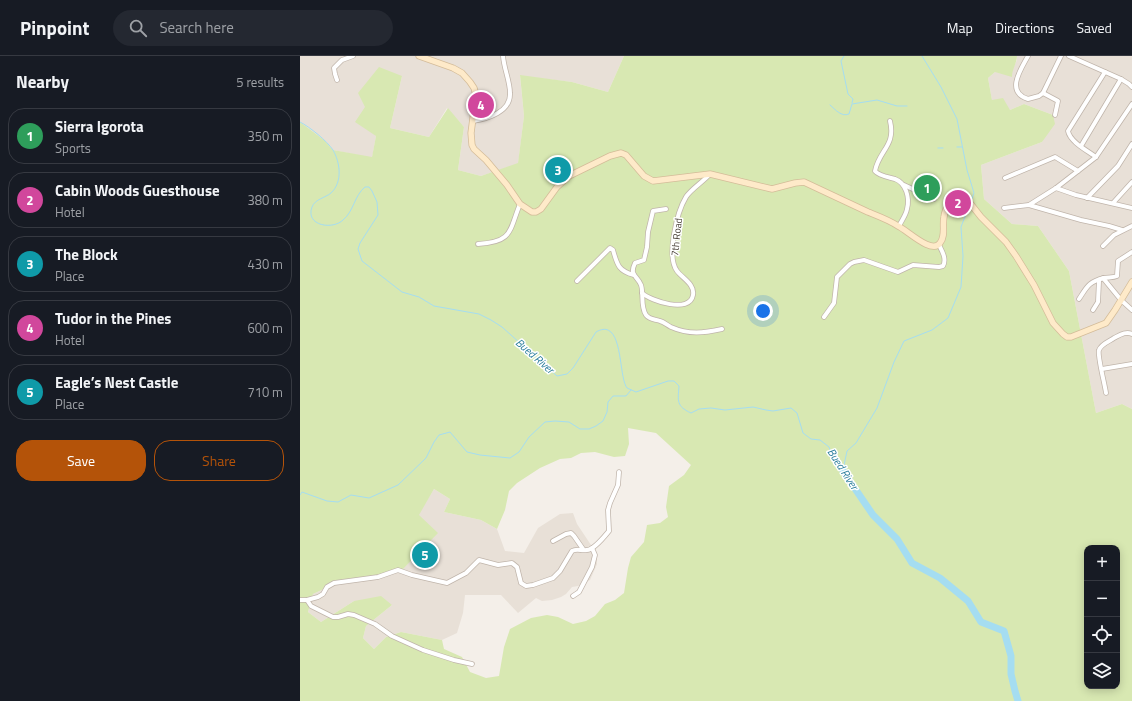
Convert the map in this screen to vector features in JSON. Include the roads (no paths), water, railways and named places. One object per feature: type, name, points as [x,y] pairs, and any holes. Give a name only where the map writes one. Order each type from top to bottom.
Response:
[{"type":"main road","points":[[419,56],[453,68],[462,73],[470,82],[476,95],[471,133],[472,145],[507,185],[520,204],[528,210],[536,212],[541,209],[557,187],[569,176],[610,156],[621,153],[626,155],[644,176],[653,181],[710,174],[772,189],[804,182],[899,226],[921,242],[930,246],[939,245],[944,232],[944,217],[952,199],[960,192],[981,217],[1006,242],[1034,285],[1053,323],[1062,334],[1067,337],[1071,337],[1106,323],[1132,282]]},
{"type":"street","points":[[337,80],[334,68],[342,60],[352,56]]},
{"type":"street","points":[[473,121],[494,115],[508,104],[510,94],[503,56]]},
{"type":"street","points":[[1028,56],[1016,80],[1015,88],[1019,94],[1028,99],[1039,96],[1043,93],[1061,56]]},
{"type":"street","points":[[1069,56],[1121,79],[1132,87]]},
{"type":"street","points":[[1096,157],[1072,140],[1068,131],[1105,72]]},
{"type":"street","points":[[1081,146],[1121,79]]},
{"type":"street","points":[[1043,93],[1058,101],[1055,114]]},
{"type":"street","points":[[1028,205],[1056,188],[1096,157],[1132,104]]},
{"type":"street","points":[[890,122],[892,138],[878,160],[875,170],[878,174],[899,180],[904,185],[934,199]]},
{"type":"street","points":[[1086,198],[1118,166],[1132,144]]},
{"type":"street","points":[[1005,178],[1055,157],[1078,171]]},
{"type":"street","name":"7th Road","points":[[642,293],[648,297],[677,305],[687,304],[691,301],[693,296],[691,286],[674,265],[675,229],[679,213],[686,196],[710,174]]},
{"type":"street","points":[[1113,203],[1132,182]]},
{"type":"street","points":[[899,226],[908,207],[908,199],[904,185]]},
{"type":"street","points":[[1056,188],[1086,198],[1132,208]]},
{"type":"street","points":[[478,244],[498,241],[509,234],[520,204]]},
{"type":"street","points":[[1004,208],[1028,205],[1122,230]]},
{"type":"street","points":[[634,275],[633,268],[635,263],[644,260],[648,232],[654,211],[666,209]]},
{"type":"street","points":[[1103,246],[1114,235],[1132,226]]},
{"type":"street","points":[[824,317],[834,302],[837,277],[850,264],[859,261],[869,261],[896,272],[913,265],[939,267],[943,266],[945,259],[939,245]]},
{"type":"street","points":[[577,281],[610,248],[613,250],[618,266],[624,271],[634,275],[640,282],[644,310],[649,318],[661,321],[675,328],[692,332],[700,333],[722,329]]},
{"type":"street","points":[[1079,299],[1084,289],[1088,285],[1117,276],[1118,261],[1132,252]]},
{"type":"street","points":[[1101,280],[1132,310]]},
{"type":"street","points":[[1093,310],[1098,302],[1101,280]]},
{"type":"street","points":[[1106,394],[1099,356],[1100,348],[1102,345],[1118,336],[1126,333],[1132,334]]},
{"type":"street","points":[[1102,369],[1132,364]]},
{"type":"street","points":[[300,600],[307,600],[321,596],[327,587],[334,583],[378,577],[398,570],[446,583],[466,573],[479,560],[498,565],[512,563],[517,567],[521,583],[526,586],[553,578],[560,571],[572,551],[583,549],[587,550],[592,548],[609,530],[608,517],[610,502],[616,489],[619,472]]},
{"type":"street","points":[[552,541],[571,533],[583,549]]},
{"type":"street","points":[[573,596],[579,592],[592,567],[595,555],[592,548]]},
{"type":"street","points":[[307,600],[311,606],[336,618],[348,614],[354,615],[375,624],[392,636],[422,650],[472,664]]},
{"type":"waterway","points":[[844,56],[841,61],[848,94],[853,99],[852,103]]},
{"type":"waterway","points":[[922,56],[941,87],[957,119],[967,170],[974,193],[971,201]]},
{"type":"waterway","points":[[830,105],[844,115],[849,114],[852,104],[877,100],[897,106],[907,106]]},
{"type":"waterway","name":"Bued River","points":[[300,122],[318,134],[330,146],[339,166],[339,178],[335,188],[329,195],[313,204],[311,213],[312,218],[321,224],[333,225],[339,223],[350,212],[361,191],[365,187],[369,187],[377,202],[378,215],[360,243],[358,249],[362,261],[402,292],[419,297],[434,306],[479,314],[491,320],[502,327],[557,376],[567,374],[573,368],[596,332],[605,329],[611,332],[616,340],[624,382],[627,388],[636,392],[668,381],[674,381],[679,386],[678,399],[680,405],[691,413],[699,409],[711,408],[725,410],[753,407],[773,411],[791,408],[797,413],[803,433],[811,439],[820,440],[829,447],[832,455],[843,471]]},
{"type":"waterway","points":[[957,147],[962,147]]},
{"type":"waterway","points":[[938,148],[943,148]]},
{"type":"waterway","points":[[843,470],[847,451],[856,443],[877,408],[894,362],[904,341],[932,330],[948,318],[961,287],[963,256],[961,227],[969,206]]},
{"type":"waterway","points":[[300,495],[302,492],[327,501],[338,502],[351,495],[369,498],[398,485],[426,458],[439,435],[450,432],[467,452],[510,458],[519,452],[529,437],[545,422],[569,422],[580,429],[589,429],[603,421],[607,412],[608,402],[613,396],[626,396],[631,390]]},
{"type":"waterway","name":"Bued River","points":[[843,471],[873,515],[897,539],[912,563],[940,578],[968,601],[981,622],[1004,631],[1011,656],[1011,674],[1018,701]]},
{"type":"place","name":"Tudor in the Pines","points":[[481,105]]},
{"type":"place","name":"The Block","points":[[558,170]]},
{"type":"place","name":"Sierra Igorota","points":[[927,188]]},
{"type":"place","name":"Cabin Woods Guesthouse","points":[[958,203]]},
{"type":"place","name":"Eagle’s Nest Castle","points":[[425,555]]}]
